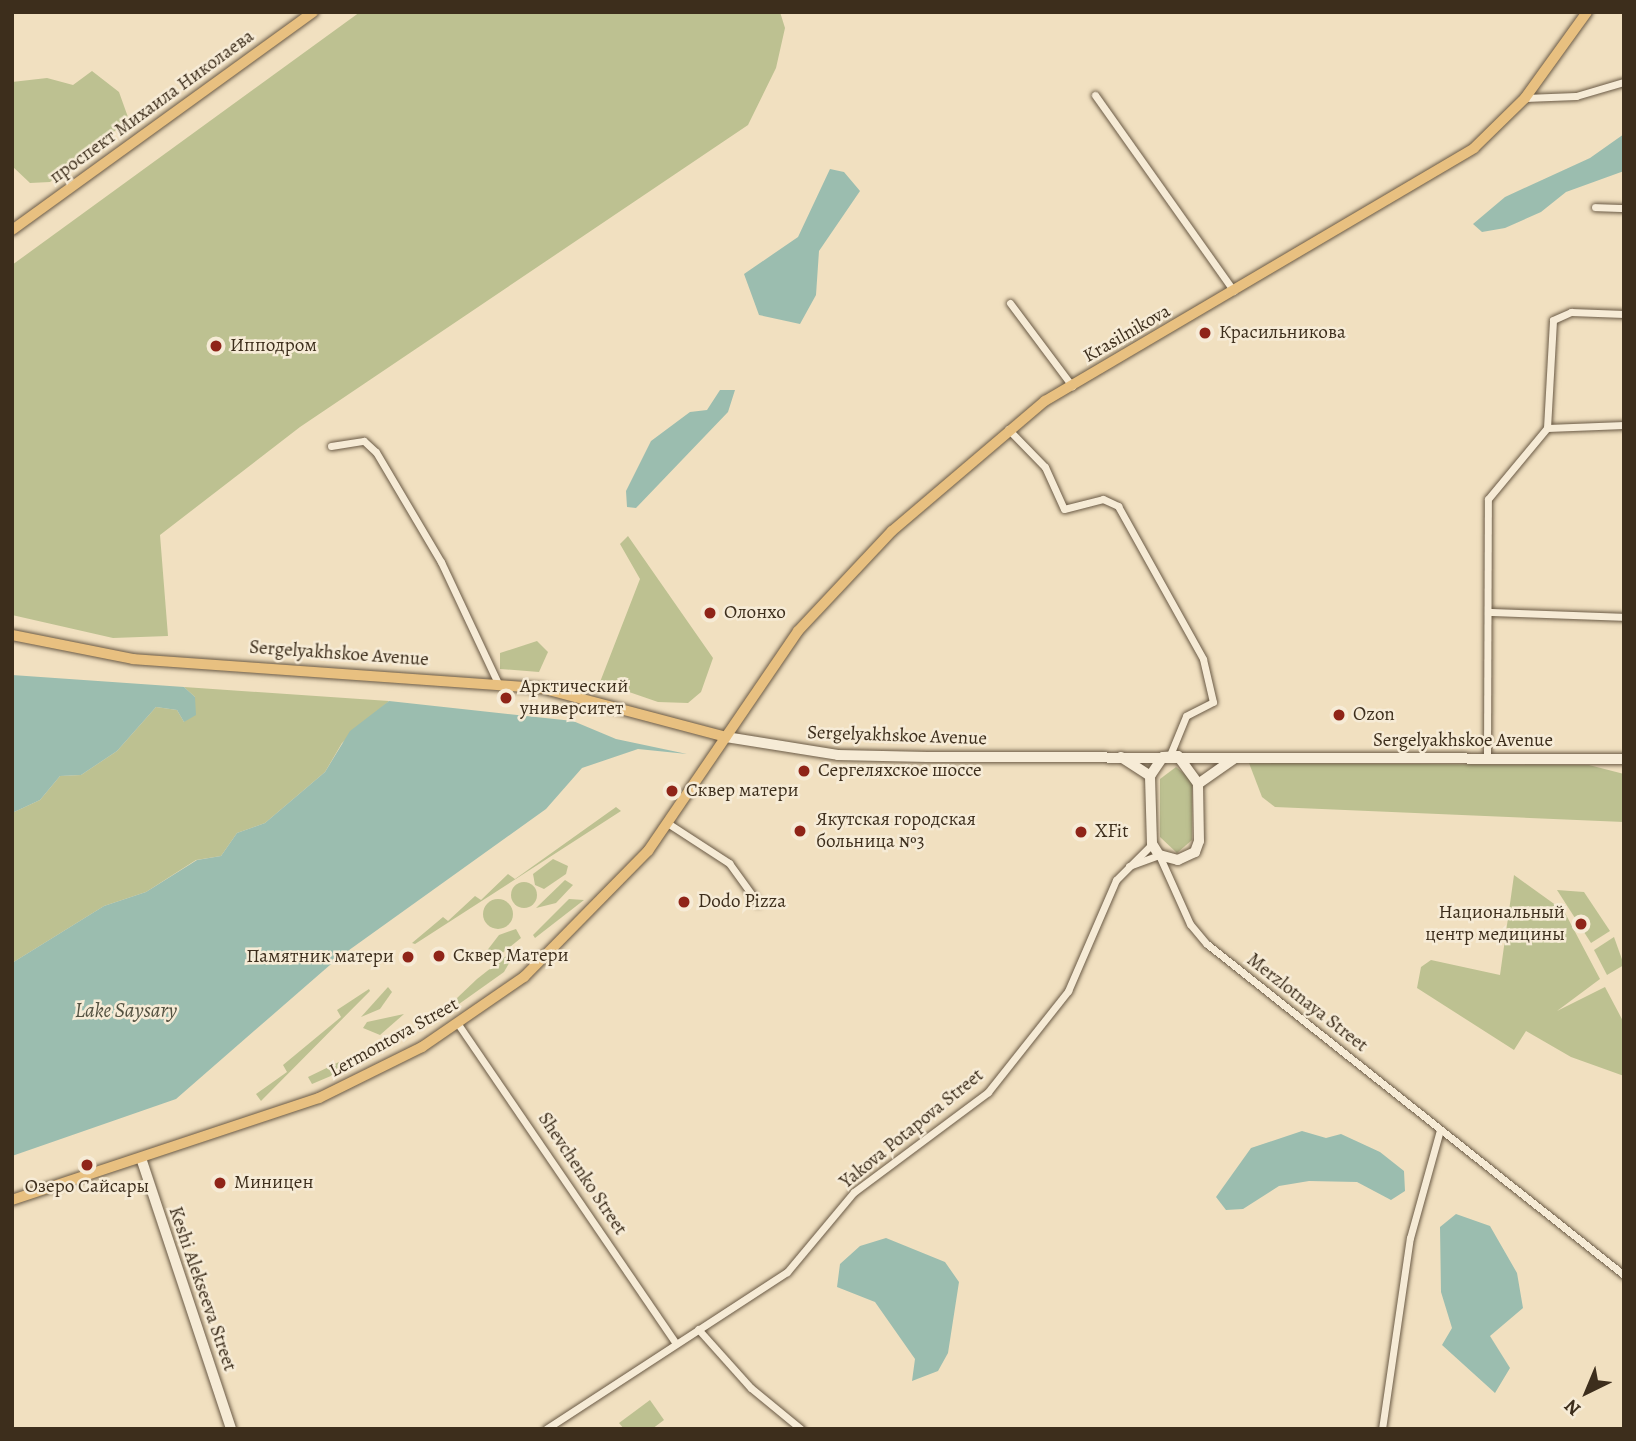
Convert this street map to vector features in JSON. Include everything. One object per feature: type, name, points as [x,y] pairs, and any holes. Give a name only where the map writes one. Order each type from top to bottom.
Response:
[{"type":"main road","name":"проспект Михаила Николаева","points":[[12,230],[313,12]]},
{"type":"main road","name":"Krasilnikova","points":[[726,737],[798,631],[852,571],[1007,429],[1072,386],[1442,171],[1525,98],[1587,12]]},
{"type":"main road","name":"Sergelyakhskoe Avenue","points":[[12,635],[134,659],[498,683],[584,696],[726,737],[838,755],[1624,759]]},
{"type":"main road","name":"Lermontova Street","points":[[12,1200],[142,1161],[286,1113],[380,1070],[458,1024],[571,934],[669,824],[726,737]]},
{"type":"main road","points":[[1170,755],[1188,762],[1198,784],[1199,841],[1195,852],[1178,860],[1159,855],[1152,844],[1150,776],[1170,755]]},
{"type":"main road","points":[[1117,756],[1150,776]]},
{"type":"main road","points":[[1198,784],[1238,756]]},
{"type":"main road","name":"Keshi Alekseeva Street","points":[[142,1161],[231,1429]]},
{"type":"street","points":[[1525,98],[1576,96],[1624,82]]},
{"type":"street","points":[[1095,95],[1234,291]]},
{"type":"street","points":[[1595,207],[1624,208]]},
{"type":"street","points":[[1010,303],[1072,386]]},
{"type":"street","points":[[1487,759],[1488,499],[1547,428],[1553,320],[1572,312],[1624,314]]},
{"type":"street","points":[[1547,428],[1624,425]]},
{"type":"street","points":[[1007,429],[1045,467],[1064,509],[1103,499],[1118,506],[1203,659],[1213,702],[1186,716],[1170,755]]},
{"type":"street","points":[[331,446],[364,441],[376,452],[441,562],[498,683]]},
{"type":"street","points":[[1488,612],[1624,617]]},
{"type":"street","points":[[669,824],[729,863],[758,904]]},
{"type":"street","points":[[1128,867],[1152,844]]},
{"type":"street","points":[[1128,867],[1159,855],[1177,885]]},
{"type":"street","points":[[1177,885],[1178,860]]},
{"type":"street","name":"Yakova Potapova Street","points":[[546,1429],[787,1272],[854,1192],[994,1086],[1068,991],[1128,867]]},
{"type":"street","name":"Merzlotnaya Street","points":[[1177,885],[1190,924],[1207,944],[1624,1275]]},
{"type":"street","name":"Shevchenko Street","points":[[458,1024],[676,1343]]},
{"type":"street","points":[[1382,1429],[1410,1238],[1440,1130]]},
{"type":"street","points":[[698,1329],[751,1388],[802,1429]]},
{"type":"green space","name":"Ипподром","points":[[360,12],[780,12],[785,28],[776,68],[748,125],[300,427],[160,535],[168,636],[113,638],[12,615],[12,265]]},
{"type":"green space","points":[[92,71],[119,92],[129,120],[50,182],[30,183],[12,166],[12,82],[47,78],[73,85]]},
{"type":"green space","points":[[628,536],[713,658],[701,692],[688,703],[658,702],[600,682],[640,579],[620,544]]},
{"type":"green space","points":[[537,641],[548,652],[539,672],[500,669],[500,653]]},
{"type":"green space","points":[[184,687],[389,701],[342,743],[325,772],[265,823],[237,833],[221,856],[196,860],[146,892],[104,906],[12,963],[12,813],[40,800],[60,776],[81,775],[117,751],[156,707],[177,710],[184,722],[195,697]]},
{"type":"green space","points":[[1249,763],[1589,765],[1624,774],[1624,822],[1275,807],[1262,797]]},
{"type":"green space","points":[[1176,767],[1192,780],[1192,840],[1177,853],[1160,837],[1160,779]]},
{"type":"green space","points":[[616,807],[621,811],[415,944],[412,943],[443,917],[448,921],[475,896],[481,900],[508,874],[515,879]]},
{"type":"green space","points":[[553,859],[568,866],[566,874],[544,889],[535,885],[533,874]]},
{"type":"green space","points":[[1514,875],[1564,911],[1600,979],[1557,1011],[1605,987],[1624,1023],[1624,1076],[1571,1057],[1526,1031],[1514,1050],[1417,988],[1421,967],[1431,960],[1500,975]]},
{"type":"green space","points":[[565,880],[573,885],[556,903],[536,908]]},
{"type":"green space","points":[[524,882],[533,886],[537,895],[533,904],[524,908],[515,904],[511,895],[515,886]]},
{"type":"green space","points":[[1557,890],[1584,892],[1610,931],[1591,943]]},
{"type":"green space","points":[[498,899],[508,904],[513,914],[508,924],[498,929],[488,924],[483,914],[488,904]]},
{"type":"green space","points":[[569,899],[584,900],[535,938],[533,935]]},
{"type":"green space","points":[[516,929],[521,938],[491,962],[479,961],[499,935]]},
{"type":"green space","points":[[1614,937],[1624,965],[1607,975],[1594,950]]},
{"type":"green space","points":[[519,946],[504,972],[459,1004],[456,999]]},
{"type":"green space","points":[[388,987],[392,992],[380,1009],[361,1017]]},
{"type":"green space","points":[[369,989],[370,991],[261,1101],[256,1094],[287,1072],[283,1065],[341,1017],[337,1010]]},
{"type":"green space","points":[[404,1014],[380,1035],[363,1028],[367,1022]]},
{"type":"green space","points":[[392,1036],[396,1043],[349,1067],[345,1059]]},
{"type":"green space","points":[[341,1061],[345,1070],[312,1084],[308,1077]]},
{"type":"green space","points":[[650,1400],[664,1420],[652,1429],[624,1429],[619,1423]]},
{"type":"water","points":[[1624,134],[1624,171],[1566,192],[1541,212],[1505,228],[1482,232],[1473,224],[1505,197],[1590,158]]},
{"type":"water","points":[[830,169],[844,172],[860,191],[819,251],[816,295],[800,324],[759,315],[744,274],[798,237]]},
{"type":"water","points":[[720,390],[735,390],[728,412],[636,508],[627,507],[626,491],[651,441],[690,412],[707,410]]},
{"type":"water","points":[[12,675],[184,687],[195,697],[196,715],[184,722],[177,710],[156,707],[117,751],[81,775],[60,776],[40,800],[12,813]]},
{"type":"water","name":"Lake Saysary","points":[[389,701],[573,721],[616,739],[687,754],[638,749],[582,768],[546,809],[338,958],[176,1099],[12,1156],[12,963],[104,906],[146,892],[197,860],[221,856],[237,833],[265,823],[325,772],[350,731]]},
{"type":"water","points":[[1302,1131],[1326,1138],[1341,1134],[1380,1152],[1404,1171],[1405,1191],[1391,1200],[1357,1182],[1309,1181],[1279,1186],[1243,1209],[1226,1210],[1216,1197],[1251,1148]]},
{"type":"water","points":[[1456,1214],[1490,1226],[1517,1273],[1523,1308],[1490,1336],[1510,1368],[1495,1393],[1442,1345],[1452,1328],[1441,1292],[1440,1227]]},
{"type":"water","points":[[886,1238],[945,1262],[959,1282],[948,1353],[938,1371],[912,1381],[915,1359],[875,1302],[837,1287],[840,1264],[860,1246]]},
{"type":"place","name":"Красильникова","points":[[1205,333]]},
{"type":"place","name":"Ипподром","points":[[216,346]]},
{"type":"place","name":"Олонхо","points":[[710,613]]},
{"type":"place","name":"Арктический университет","points":[[506,698]]},
{"type":"place","name":"Ozon","points":[[1339,715]]},
{"type":"place","name":"Сергеляхское шоссе","points":[[804,771]]},
{"type":"place","name":"Сквер матери","points":[[672,791]]},
{"type":"place","name":"Якутская городская больница №3","points":[[800,831]]},
{"type":"place","name":"XFit","points":[[1081,832]]},
{"type":"place","name":"Dodo Pizza","points":[[684,902]]},
{"type":"place","name":"Национальный центр медицины","points":[[1581,924]]},
{"type":"place","name":"Сквер Матери","points":[[439,956]]},
{"type":"place","name":"Памятник матери","points":[[408,957]]},
{"type":"place","name":"Озеро Сайсары","points":[[87,1165]]},
{"type":"place","name":"Миницен","points":[[220,1183]]}]
